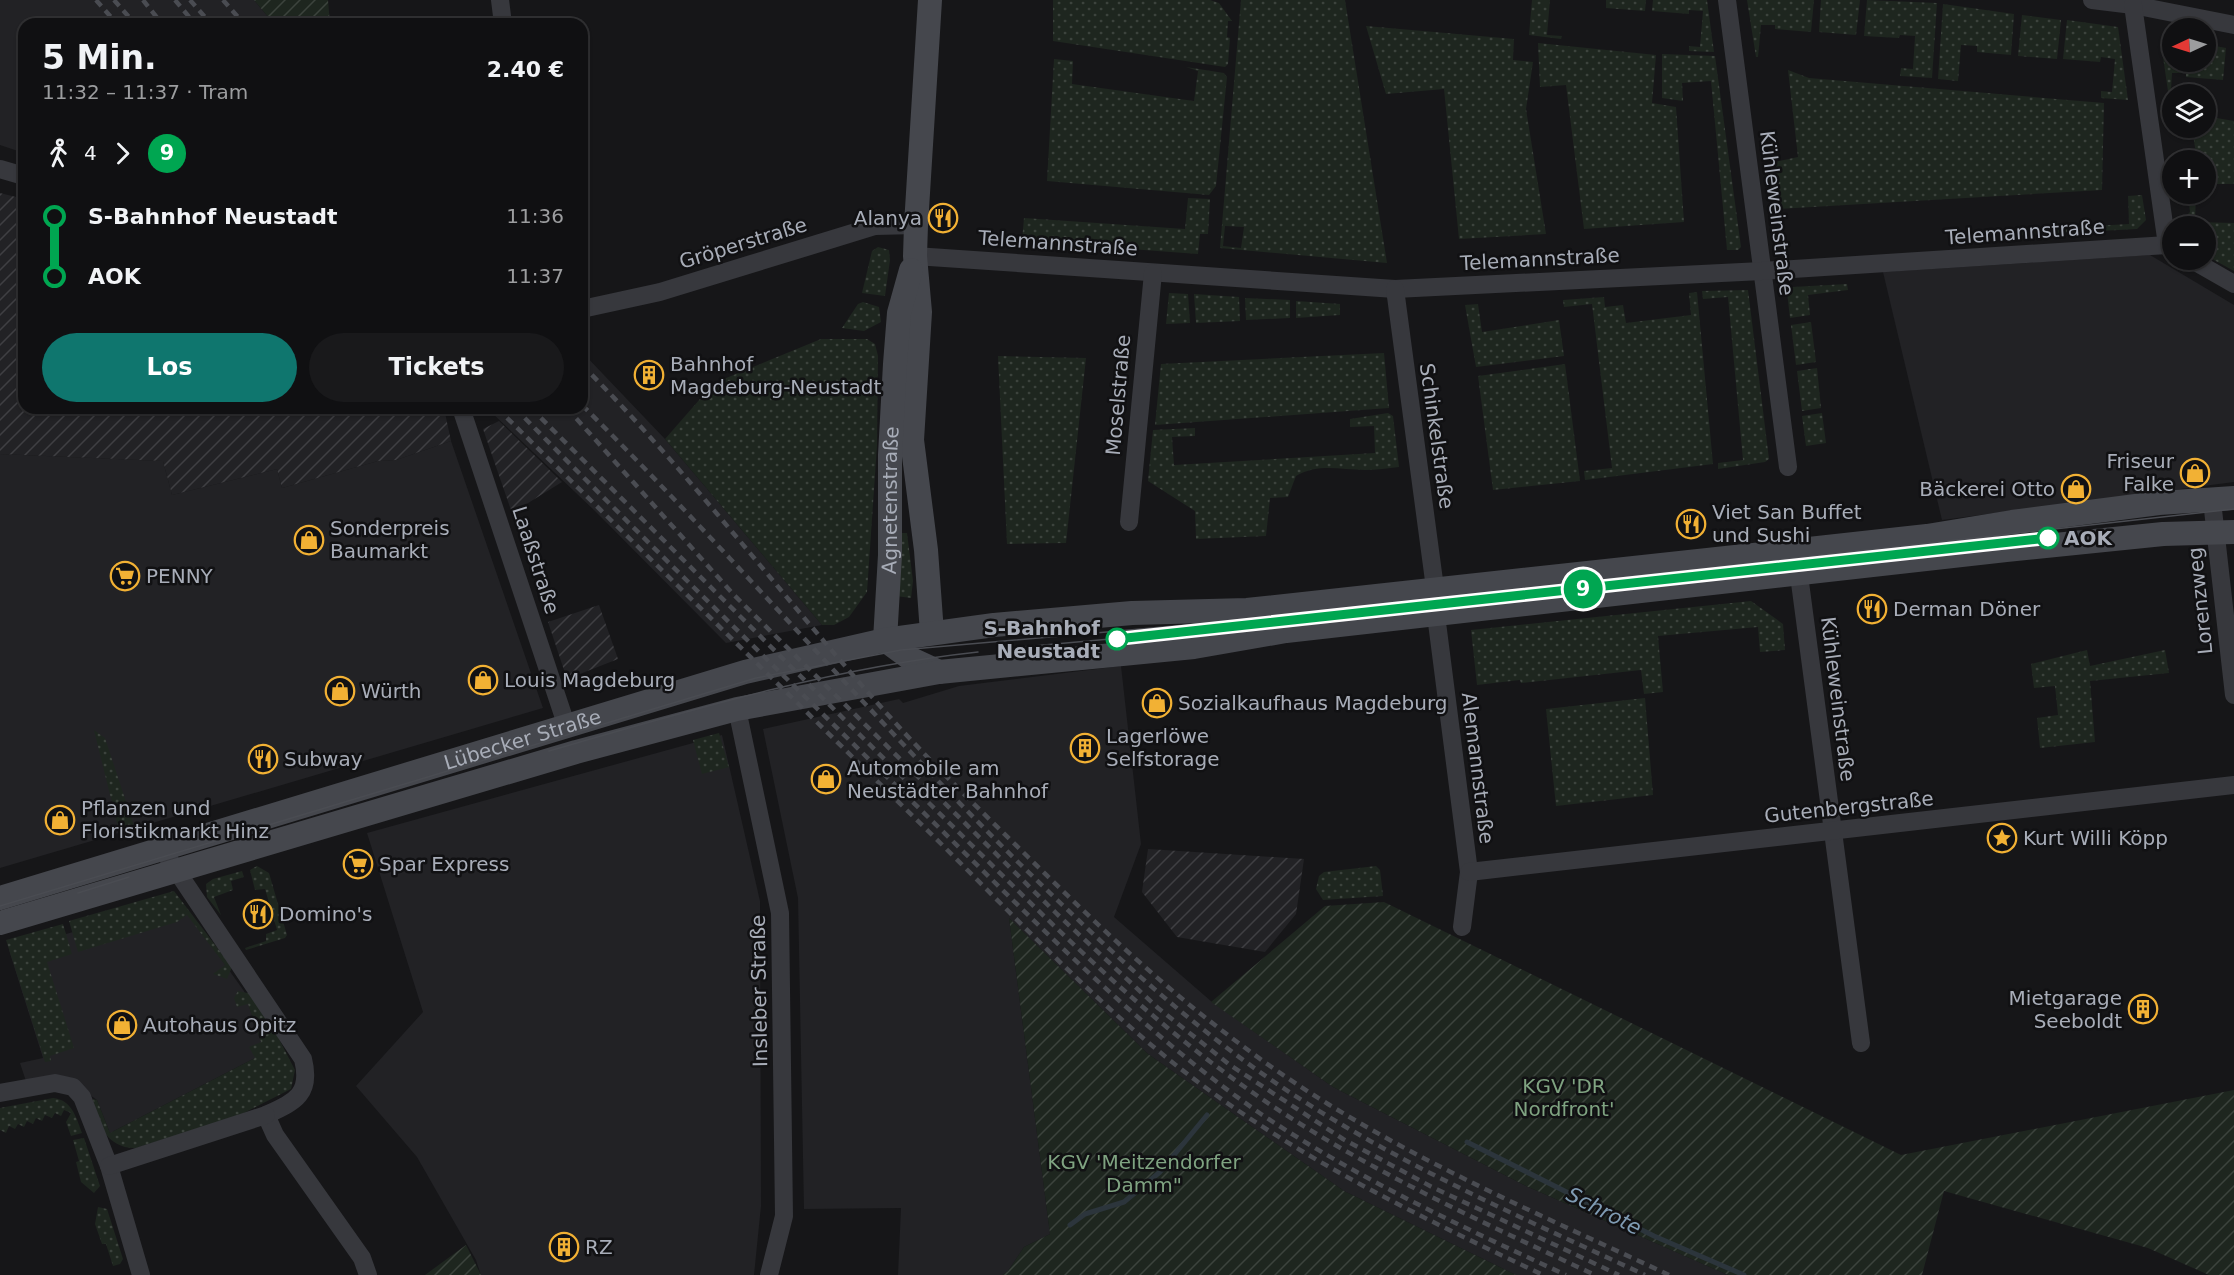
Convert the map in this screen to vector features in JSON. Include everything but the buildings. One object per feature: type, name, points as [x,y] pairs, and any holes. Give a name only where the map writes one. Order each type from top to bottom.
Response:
[{"type":"main road","name":"Agnetenstraße","points":[[930,0],[916,225],[915,256],[920,312],[912,440],[926,550],[932,633]]},
{"type":"main road","name":"Agnetenstraße","points":[[885,640],[898,323],[915,256]]},
{"type":"main road","name":"Lübecker Straße","points":[[0,898],[745,672],[885,640],[932,633],[1132,613],[1236,611],[1927,536],[2012,522],[2159,503],[2223,499]]},
{"type":"main road","name":"Lübecker Straße","points":[[0,923],[576,752],[737,709],[895,679],[939,672],[1194,647],[1277,632],[2017,549],[2163,534],[2224,532]]},
{"type":"main road","points":[[895,679],[932,633]]},
{"type":"main road","points":[[885,640],[911,659],[939,672]]},
{"type":"street","points":[[500,0],[502,18]]},
{"type":"street","name":"Kühleweinstraße","points":[[1727,0],[1788,467]]},
{"type":"street","points":[[2092,0],[2133,5],[2234,25]]},
{"type":"street","points":[[2133,5],[2165,216]]},
{"type":"street","points":[[0,169],[18,174]]},
{"type":"street","name":"Gröperstraße","points":[[588,308],[660,292],[875,226],[916,225]]},
{"type":"street","name":"Telemannstraße","points":[[915,256],[1395,289],[1762,271],[2162,246]]},
{"type":"street","points":[[2210,270],[2234,284]]},
{"type":"street","name":"Moselstraße","points":[[1129,522],[1153,273]]},
{"type":"street","name":"Schinkelstraße","points":[[1395,289],[1435,588]]},
{"type":"street","name":"Laaßstraße","points":[[463,414],[567,727]]},
{"type":"street","name":"Lorenzweg","points":[[2223,499],[2234,695]]},
{"type":"street","name":"Kühleweinstraße","points":[[1799,575],[1861,1043]]},
{"type":"street","name":"Alemannstraße","points":[[1436,615],[1469,872],[1462,927]]},
{"type":"street","name":"Insleber Straße","points":[[737,709],[780,913],[784,1216],[769,1275]]},
{"type":"street","name":"Gutenbergstraße","points":[[1469,872],[2234,785]]},
{"type":"street","points":[[109,1167],[266,1115],[290,1104],[301,1094],[306,1079],[303,1059],[174,872],[162,849]]},
{"type":"street","points":[[0,1093],[49,1083],[73,1087],[86,1102],[109,1167],[141,1275]]},
{"type":"street","points":[[266,1115],[275,1135],[362,1258],[369,1275]]},
{"type":"shaded area","points":[[0,0],[254,0],[269,18],[18,18],[18,151],[0,145]]},
{"type":"shaded area","points":[[0,193],[18,198],[18,414],[445,414],[451,441],[396,460],[378,461],[282,488],[277,469],[172,495],[163,461],[0,454]]},
{"type":"shaded area","points":[[2150,255],[2162,262],[2162,270],[2175,270],[2234,305],[2234,482],[1942,520],[1883,272]]},
{"type":"shaded area","points":[[588,358],[665,439],[822,625],[726,643],[595,511],[493,414],[588,414]]},
{"type":"shaded area","points":[[499,421],[562,482],[512,513],[483,429]]},
{"type":"shaded area","points":[[451,441],[543,708],[0,868],[0,454],[163,461],[172,495],[277,469],[282,488],[378,461],[396,460]]},
{"type":"shaded area","points":[[599,605],[618,659],[567,679],[548,622]]},
{"type":"shaded area","points":[[1121,666],[1141,844],[1114,917],[1212,1002],[1333,1087],[1526,1186],[1728,1275],[1516,1275],[1344,1191],[1148,1054],[1009,918],[1050,1234],[1024,1247],[1003,1275],[898,1275],[901,1208],[804,1209],[798,898],[763,729],[899,699],[903,703],[959,686]]},
{"type":"shaded area","points":[[722,735],[760,901],[761,1206],[754,1275],[481,1275],[476,1260],[417,1157],[356,1086],[423,1012],[367,833]]},
{"type":"shaded area","points":[[1148,849],[1304,859],[1296,914],[1265,952],[1177,937],[1142,892]]},
{"type":"shaded area","points":[[180,902],[244,991],[261,1042],[255,1058],[110,1133],[97,1100],[67,1079],[26,1081],[20,1063],[43,1058],[9,950]]},
{"type":"green space","points":[[254,0],[328,0],[330,18],[269,18]]},
{"type":"green space","points":[[1053,0],[1210,0],[1219,3],[1232,21],[1228,21],[1227,37],[1230,38],[1228,64],[1225,67],[1053,41]]},
{"type":"green space","points":[[1241,0],[1345,0],[1387,263],[1220,248]],"holes":[[[1225,226],[1244,227],[1241,248],[1223,246]]]},
{"type":"green space","points":[[1532,0],[1550,0],[1547,35],[1562,36],[1561,39],[1529,35]]},
{"type":"green space","points":[[1606,0],[1646,0],[1645,11],[1606,8]]},
{"type":"green space","points":[[1653,0],[1707,0],[1714,52],[1689,51],[1689,46],[1700,47],[1703,11],[1689,10],[1689,14],[1652,11]]},
{"type":"green space","points":[[1747,0],[1814,0],[1811,32],[1775,29],[1775,25],[1761,25],[1758,57],[1756,57]]},
{"type":"green space","points":[[1821,0],[1860,0],[1856,35],[1819,32]]},
{"type":"green space","points":[[1867,0],[1937,3],[1932,78],[1900,76],[1901,68],[1913,69],[1915,36],[1900,35],[1899,38],[1864,36]]},
{"type":"green space","points":[[1943,4],[2014,14],[2011,55],[1977,52],[1977,46],[1961,45],[1958,81],[1938,79]]},
{"type":"green space","points":[[2022,15],[2061,20],[2057,59],[2018,56]]},
{"type":"green space","points":[[2067,20],[2118,27],[2128,100],[2101,98],[2101,91],[2112,92],[2115,59],[2101,57],[2100,62],[2063,59]]},
{"type":"green space","points":[[1366,26],[1514,39],[1513,60],[1533,62],[1526,109],[1546,234],[1459,239],[1444,89],[1386,94]]},
{"type":"green space","points":[[1538,43],[1656,55],[1652,103],[1676,107],[1684,222],[1584,229],[1566,85],[1540,87]]},
{"type":"green space","points":[[2216,46],[2226,48],[2223,80],[2186,77],[2186,73],[2172,73],[2171,84],[2167,84],[2165,72],[2216,72]]},
{"type":"green space","points":[[1662,54],[1715,56],[1741,247],[1738,250],[1727,250],[1711,81],[1682,83],[1683,101],[1662,98]]},
{"type":"green space","points":[[1054,59],[1073,61],[1072,84],[1194,101],[1198,71],[1186,67],[1224,73],[1227,77],[1216,186],[1209,195],[1047,181]]},
{"type":"green space","points":[[1788,70],[1809,78],[2104,103],[2102,190],[1777,209],[1770,163],[1798,157]]},
{"type":"green space","points":[[2216,118],[2234,121],[2234,184],[2216,184],[2216,150],[2195,150],[2194,138],[2216,138]]},
{"type":"green space","points":[[2142,195],[2146,220],[2137,229],[2006,236],[2005,231],[2129,224],[2128,196]]},
{"type":"green space","points":[[1188,198],[1210,199],[1208,234],[1200,234],[1198,254],[1022,241],[1024,218],[1185,229]]},
{"type":"green space","points":[[2189,204],[2196,204],[2195,216],[2186,216],[2190,212]]},
{"type":"green space","points":[[2216,223],[2234,223],[2234,271],[2216,261]]},
{"type":"green space","points":[[878,247],[889,250],[890,260],[885,296],[862,293],[872,251]]},
{"type":"green space","points":[[1847,284],[1848,290],[1808,295],[1810,315],[1790,318],[1787,292],[1792,287]]},
{"type":"green space","points":[[1748,290],[1769,459],[1765,462],[1718,469],[1718,463],[1743,460],[1728,297],[1703,299],[1702,291]]},
{"type":"green space","points":[[1697,292],[1713,464],[1585,480],[1584,471],[1612,468],[1592,304],[1564,307],[1563,300],[1604,297],[1605,307],[1623,305],[1626,323],[1691,315],[1689,293]]},
{"type":"green space","points":[[1169,293],[1188,294],[1190,323],[1166,324]]},
{"type":"green space","points":[[1194,294],[1239,297],[1240,321],[1196,323]]},
{"type":"green space","points":[[1245,298],[1290,300],[1290,318],[1246,320]]},
{"type":"green space","points":[[1296,301],[1340,304],[1340,315],[1296,318]]},
{"type":"green space","points":[[863,302],[879,307],[881,322],[864,331],[842,328],[858,304]]},
{"type":"green space","points":[[1478,304],[1482,332],[1559,320],[1564,356],[1476,367],[1465,305]]},
{"type":"green space","points":[[1811,322],[1816,362],[1796,365],[1791,325]]},
{"type":"green space","points":[[821,339],[867,339],[875,344],[878,356],[877,445],[867,592],[849,617],[834,625],[822,625],[665,439],[714,383]]},
{"type":"green space","points":[[1384,353],[1389,408],[1155,425],[1161,364]]},
{"type":"green space","points":[[998,356],[1086,358],[1066,543],[1007,544]]},
{"type":"green space","points":[[1565,364],[1580,481],[1493,490],[1478,376]]},
{"type":"green space","points":[[1817,368],[1821,408],[1802,411],[1797,371]]},
{"type":"green space","points":[[1388,413],[1393,416],[1399,467],[1365,470],[1321,468],[1296,476],[1288,497],[1270,498],[1266,536],[1196,539],[1195,511],[1148,481],[1153,430],[1195,428],[1195,436],[1172,437],[1174,465],[1375,453],[1374,426],[1350,427],[1350,419]]},
{"type":"green space","points":[[1822,413],[1826,443],[1806,446],[1802,416]]},
{"type":"green space","points":[[900,533],[907,533],[913,581],[911,598],[896,596]]},
{"type":"green space","points":[[1751,601],[1783,624],[1785,650],[1760,652],[1758,627],[1658,636],[1663,692],[1644,694],[1641,670],[1521,683],[1520,680],[1477,685],[1471,630]]},
{"type":"green space","points":[[2087,650],[2090,666],[2165,650],[2169,673],[2090,681],[2095,742],[2040,748],[2037,718],[2058,715],[2055,686],[2034,688],[2031,664]]},
{"type":"green space","points":[[1645,698],[1653,795],[1556,806],[1546,709]]},
{"type":"green space","points":[[94,730],[105,738],[134,826],[119,831]]},
{"type":"green space","points":[[719,733],[729,767],[702,774],[693,740]]},
{"type":"green space","points":[[257,866],[269,873],[287,935],[285,938],[246,950],[245,948],[266,941],[266,934],[277,930],[265,889],[255,890],[250,870]]},
{"type":"green space","points":[[1376,866],[1380,870],[1383,896],[1323,900],[1316,889],[1319,876],[1324,872]]},
{"type":"green space","points":[[242,871],[244,877],[231,881],[233,890],[214,897],[221,915],[207,897],[206,884],[213,879]]},
{"type":"green space","points":[[174,891],[232,967],[227,979],[213,974],[225,965],[187,915],[177,922],[78,952],[69,921]]},
{"type":"green space","name":"KGV 'DR Nordfront'","points":[[1384,902],[1901,1155],[2234,1090],[2234,1275],[2209,1275],[2148,1248],[1944,1191],[1922,1275],[1728,1275],[1526,1186],[1333,1087],[1211,1002],[1325,906]]},
{"type":"green space","name":"KGV 'Meitzendorfer Damm\"","points":[[1009,918],[1148,1054],[1344,1191],[1516,1275],[1002,1275],[1008,1271],[1024,1247],[1050,1234]]},
{"type":"green space","points":[[63,924],[72,954],[47,962],[74,1048],[50,1056],[51,1061],[45,1062],[6,940]]},
{"type":"green space","points":[[238,991],[252,994],[265,1012],[295,1070],[291,1089],[238,1116],[136,1148],[126,1147],[111,1140],[97,1117],[93,1099],[97,1100],[110,1133],[255,1058],[249,1047],[261,1042],[248,1004],[237,1007],[234,998]]},
{"type":"green space","points":[[53,1098],[69,1106],[82,1133],[71,1136],[66,1122],[71,1113],[64,1110],[61,1116],[55,1113],[52,1118],[45,1115],[42,1121],[36,1118],[33,1124],[27,1121],[24,1127],[18,1124],[15,1129],[9,1126],[6,1133],[0,1130],[0,1108]]},
{"type":"green space","points":[[84,1138],[100,1186],[94,1193],[81,1182],[76,1162],[79,1161],[73,1140]]},
{"type":"green space","points":[[98,1207],[107,1209],[123,1259],[120,1264],[113,1266],[106,1244],[102,1244],[95,1224]]},
{"type":"green space","points":[[466,1245],[481,1275],[425,1275]]},
{"type":"waterway","points":[[1070,1225],[1085,1214],[1124,1202],[1160,1172],[1207,1115]]},
{"type":"waterway","name":"Schrote","points":[[1467,1142],[1654,1236],[1744,1275]]},
{"type":"tram line","points":[[0,906],[756,678],[901,650],[1231,621],[2234,509]]},
{"type":"tram line","name":"9","points":[[1117,639],[2048,538]]},
{"type":"tram line","points":[[1022,647],[1187,632]]},
{"type":"tram line","points":[[549,751],[762,692],[869,668],[978,652]]},
{"type":"tram line","points":[[78,893],[129,877]]},
{"type":"railway","points":[[96,0],[112,18]]},
{"type":"railway","points":[[114,0],[130,18]]},
{"type":"railway","points":[[143,0],[157,18]]},
{"type":"railway","points":[[175,0],[190,18]]},
{"type":"railway","points":[[190,0],[206,18]]},
{"type":"railway","points":[[223,0],[239,18]]},
{"type":"railway","points":[[588,371],[697,490],[844,664],[916,745],[1079,907],[1187,1003],[1293,1082],[1397,1144],[1505,1199],[1669,1275]]},
{"type":"railway","points":[[588,411],[638,461],[964,808],[1105,945],[1194,1022],[1225,1047],[1303,1101],[1397,1156],[1645,1275]]},
{"type":"railway","points":[[503,414],[1064,966],[1136,1032],[1213,1093],[1292,1145],[1374,1192],[1543,1275]]},
{"type":"railway","points":[[521,414],[1047,934],[1129,1010],[1172,1046],[1261,1114],[1297,1137],[1449,1220],[1566,1275]]},
{"type":"railway","points":[[537,414],[1037,909],[1109,978],[1185,1042],[1267,1103],[1358,1158],[1451,1207],[1595,1275]]},
{"type":"railway","points":[[572,414],[733,594],[1057,914],[1158,1008],[1230,1065],[1343,1139],[1432,1187],[1619,1275]]},
{"type":"place","name":"Alanya","points":[[943,218]]},
{"type":"place","name":"Bahnhof Magdeburg-Neustadt","points":[[649,375]]},
{"type":"place","name":"Friseur Falke","points":[[2195,473]]},
{"type":"place","name":"Bäckerei Otto","points":[[2076,489]]},
{"type":"place","name":"Viet San Buffet und Sushi","points":[[1691,524]]},
{"type":"place","name":"AOK","points":[[2048,538]]},
{"type":"place","name":"Sonderpreis Baumarkt","points":[[309,540]]},
{"type":"place","name":"PENNY","points":[[125,576]]},
{"type":"place","name":"Derman Döner","points":[[1872,609]]},
{"type":"place","name":"S-Bahnhof Neustadt","points":[[1117,639]]},
{"type":"place","name":"Louis Magdeburg","points":[[483,680]]},
{"type":"place","name":"Würth","points":[[340,691]]},
{"type":"place","name":"Sozialkaufhaus Magdeburg","points":[[1157,703]]},
{"type":"place","name":"Lagerlöwe Selfstorage","points":[[1085,748]]},
{"type":"place","name":"Subway","points":[[263,759]]},
{"type":"place","name":"Automobile am Neustädter Bahnhof","points":[[826,779]]},
{"type":"place","name":"Pflanzen und Floristikmarkt Hinz","points":[[60,820]]},
{"type":"place","name":"Kurt Willi Köpp","points":[[2002,838]]},
{"type":"place","name":"Spar Express","points":[[358,864]]},
{"type":"place","name":"Domino's","points":[[258,914]]},
{"type":"place","name":"Mietgarage Seeboldt","points":[[2143,1009]]},
{"type":"place","name":"Autohaus Opitz","points":[[122,1025]]},
{"type":"place","name":"RZ","points":[[564,1247]]}]
